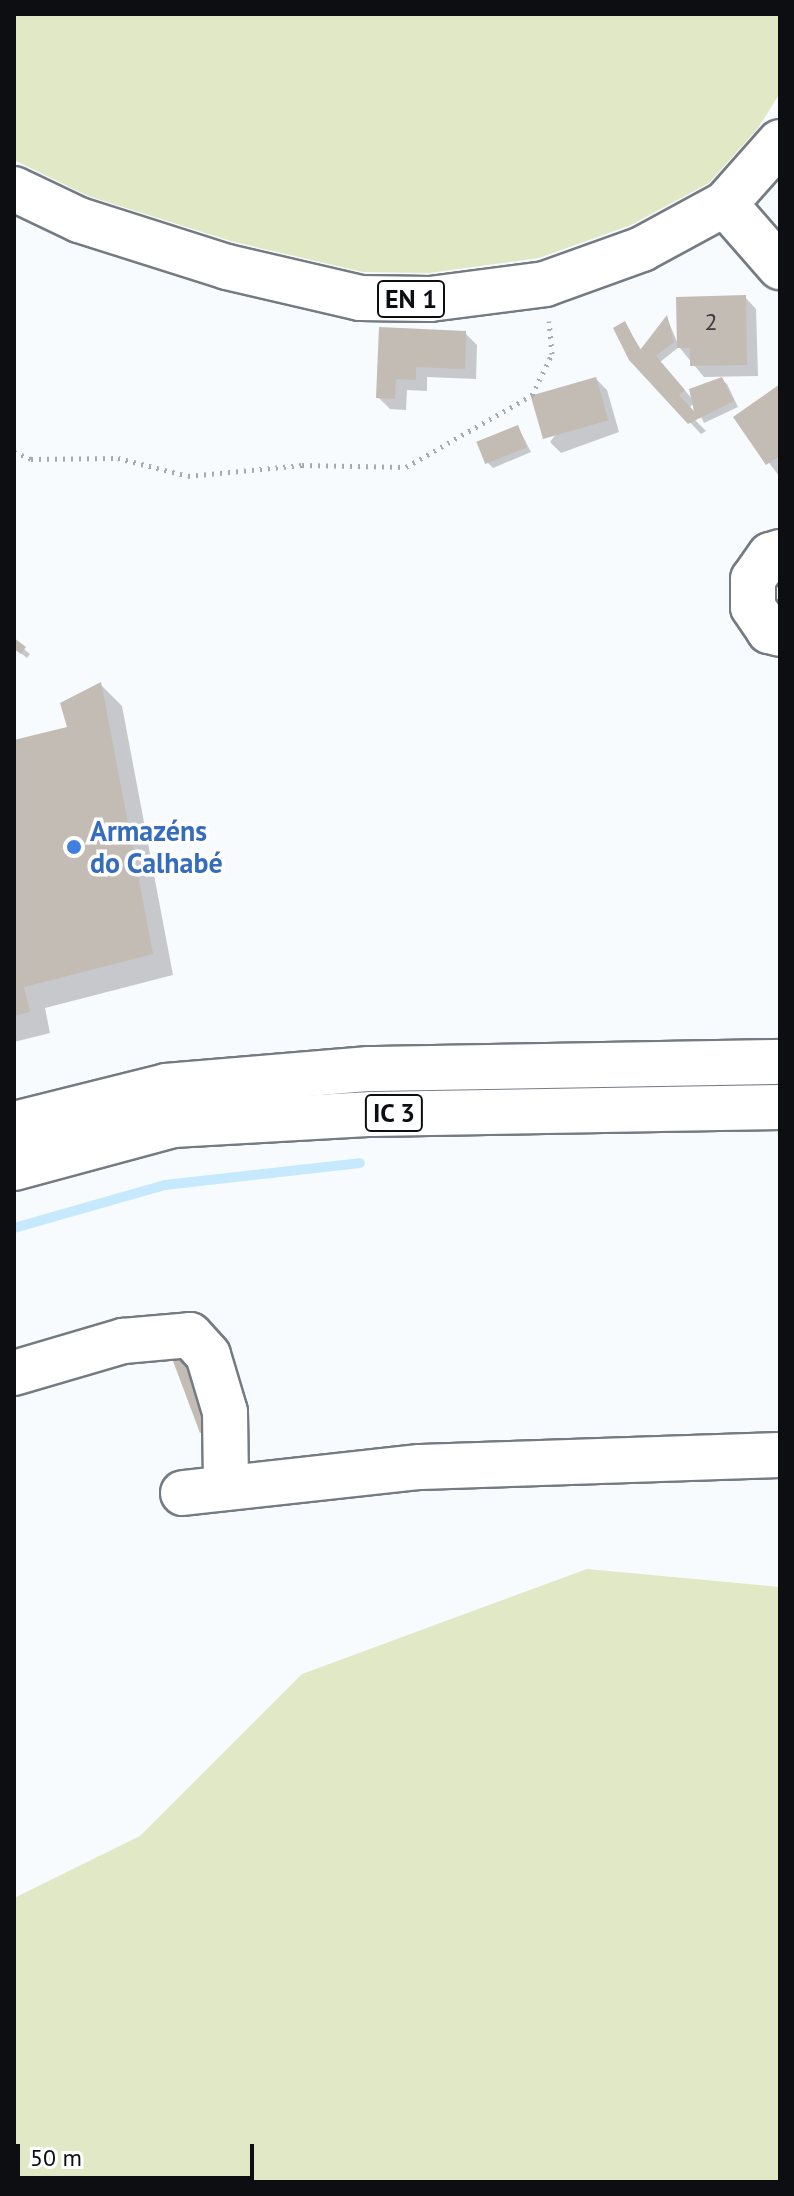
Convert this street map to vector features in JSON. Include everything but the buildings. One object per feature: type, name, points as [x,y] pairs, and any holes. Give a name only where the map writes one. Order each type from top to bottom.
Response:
[{"type":"main road","name":"EN 1","points":[[14,189],[94,225],[227,267],[360,298],[430,299],[545,284],[642,249],[725,204],[780,142]]},
{"type":"main road","points":[[725,204],[780,267]]},
{"type":"main road","points":[[780,552],[770,555],[753,579],[753,607],[769,631],[780,634]]},
{"type":"main road","name":"IC 3","points":[[14,1124],[166,1086],[353,1070],[780,1062]]},
{"type":"main road","name":"IC 3","points":[[14,1168],[173,1125],[372,1114],[780,1107]]},
{"type":"main road","points":[[14,1373],[123,1341],[190,1335],[208,1355],[225,1412],[226,1488]]},
{"type":"main road","points":[[183,1493],[420,1467],[780,1455]]},
{"type":"path","points":[[14,452],[31,459],[118,458],[188,476],[302,465],[406,467],[532,395],[552,354],[545,284]]},
{"type":"green space","points":[[14,14],[780,14],[780,93],[758,128],[709,183],[631,225],[539,258],[429,273],[363,272],[234,242],[88,196],[14,160]]},
{"type":"green space","points":[[587,1569],[780,1587],[780,2182],[14,2182],[14,1898],[140,1836],[302,1674]]},
{"type":"waterway","points":[[14,1228],[165,1185],[360,1163]]},
{"type":"place","name":"Armazéns do Calhabé","points":[[74,847]]}]
